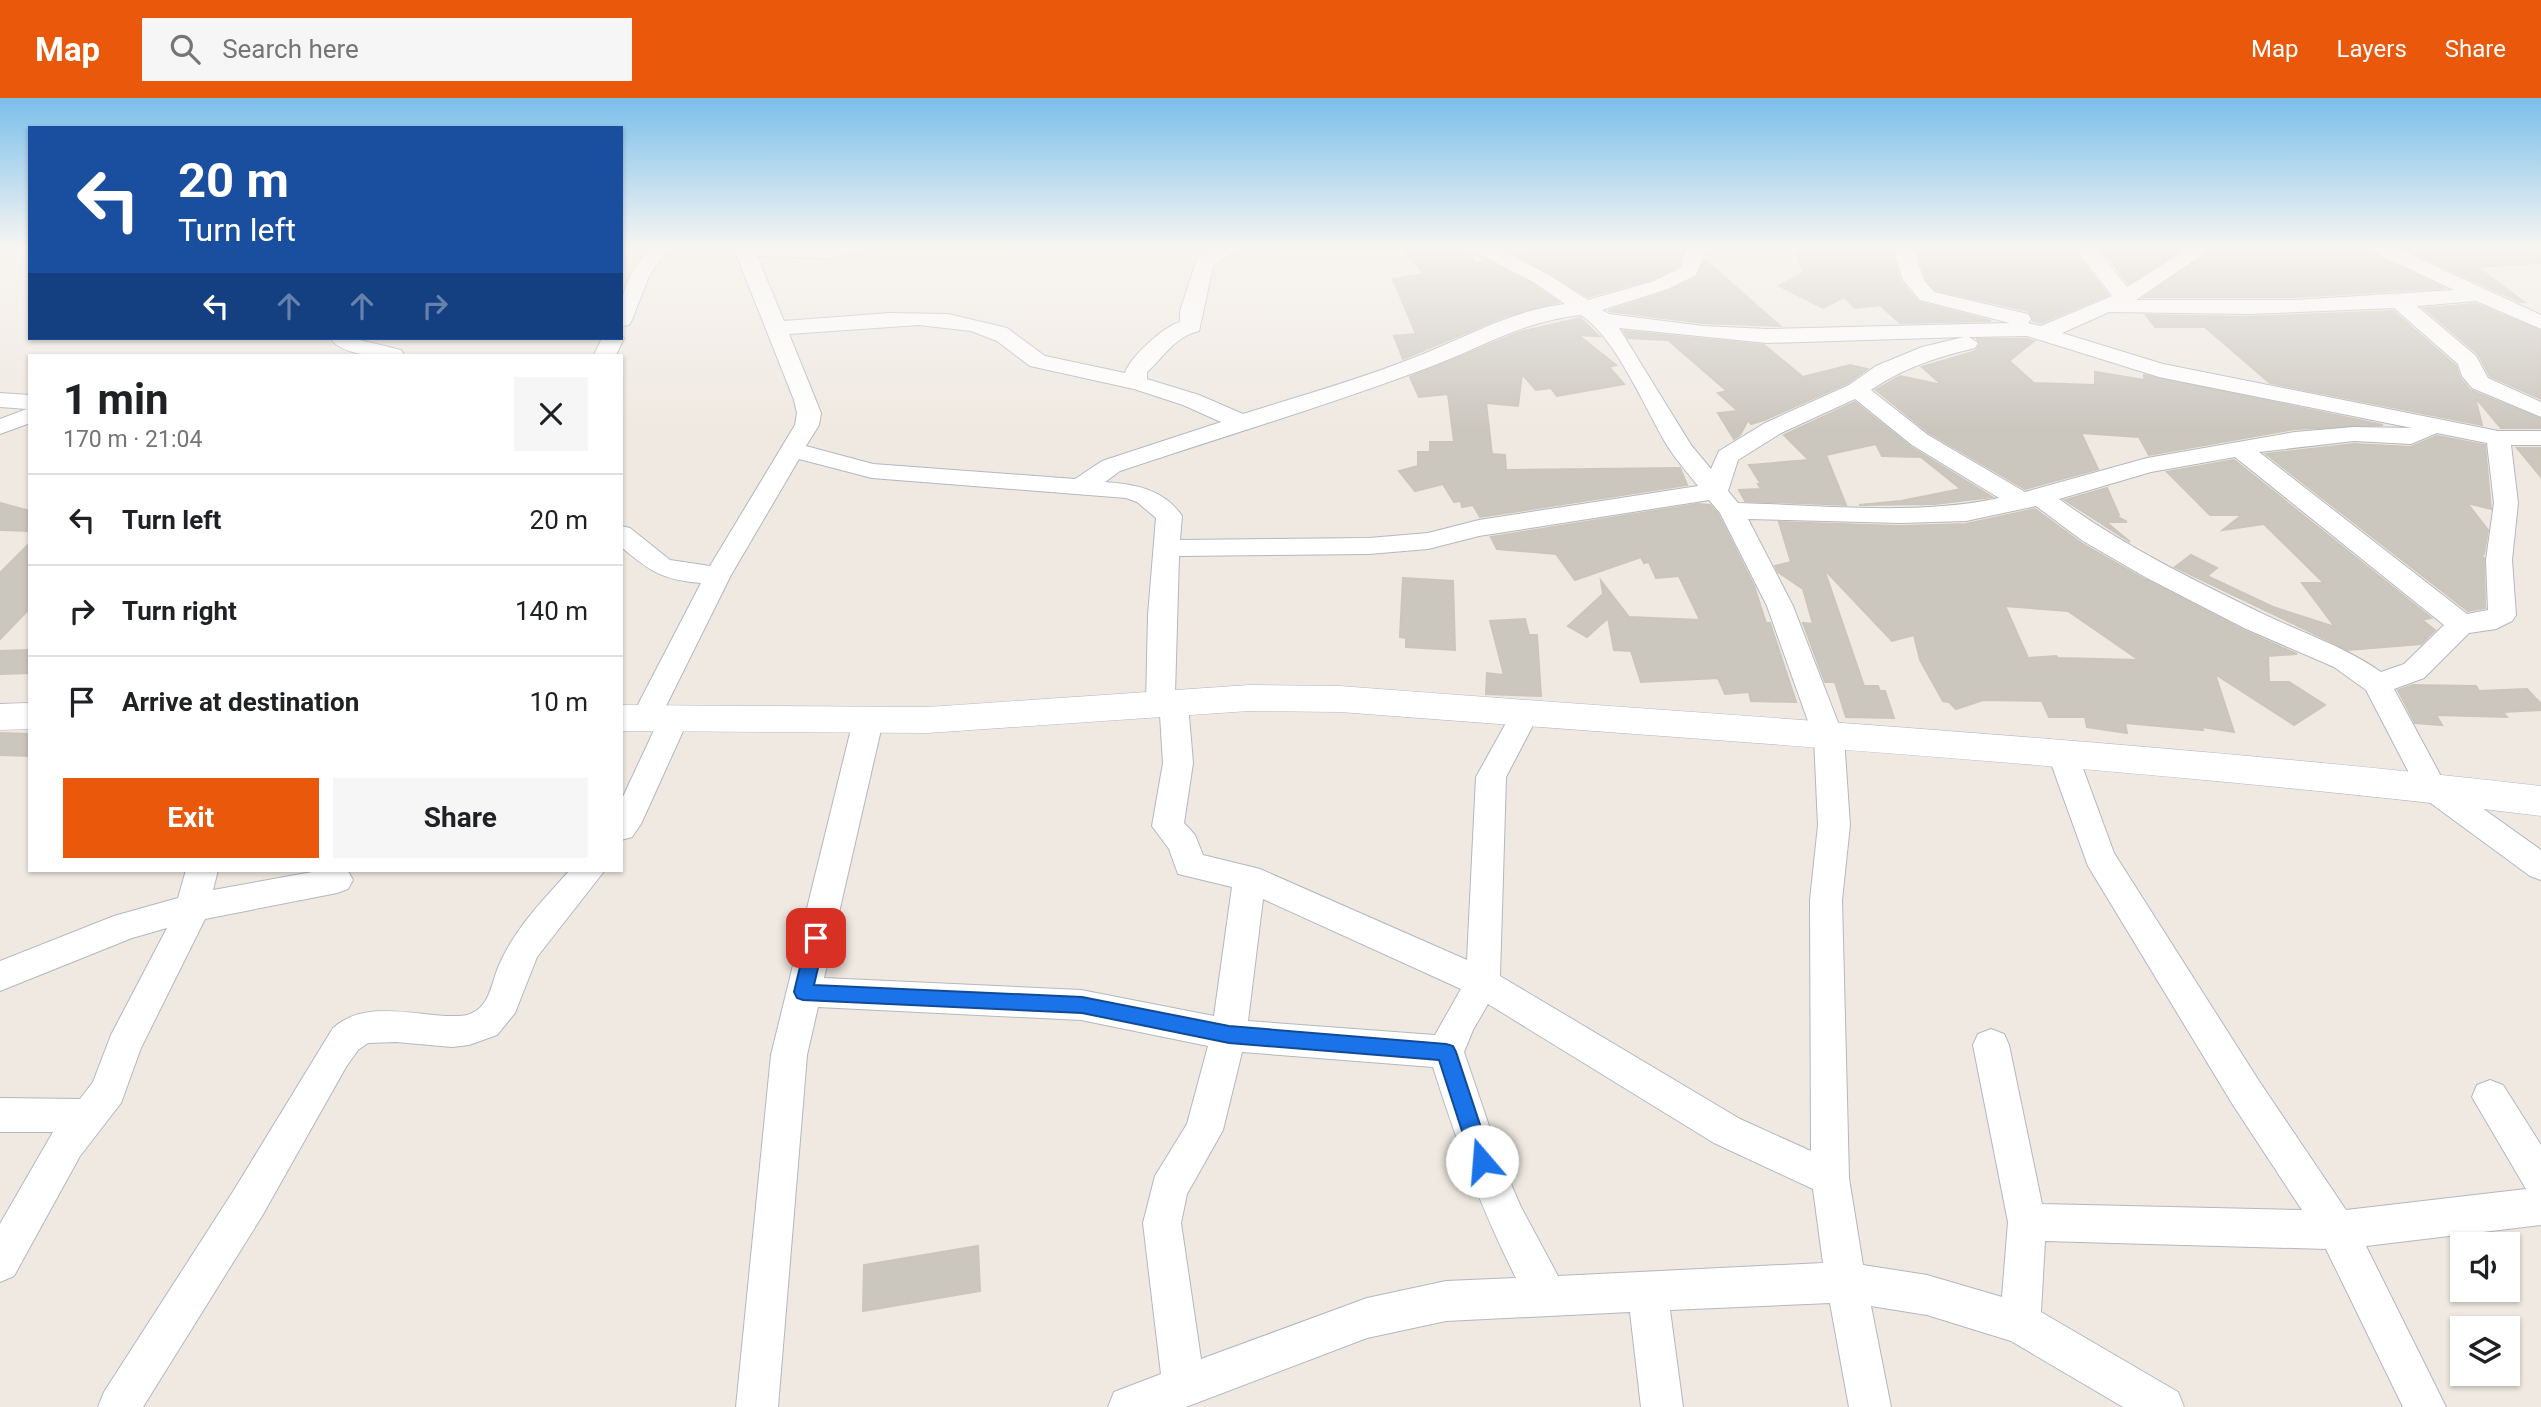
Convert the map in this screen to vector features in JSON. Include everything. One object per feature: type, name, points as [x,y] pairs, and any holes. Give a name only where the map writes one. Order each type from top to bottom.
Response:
[{"type":"street","points":[[623,825],[630,816],[647,718],[718,575],[807,425],[809,413],[768,307]]},
{"type":"street","points":[[1136,382],[1136,370],[1145,364],[1162,343],[1175,331],[1191,326],[1192,307]]},
{"type":"street","points":[[1584,307],[1594,314],[1641,378],[1681,448],[1724,501],[1780,606],[1829,738],[1834,825],[1826,900],[1830,1178],[1846,1282],[1870,1407]]},
{"type":"street","points":[[1594,314],[1610,307]]},
{"type":"street","points":[[1965,307],[2045,330],[2159,370],[2440,424],[2498,438],[2541,438]]},
{"type":"street","points":[[1724,501],[1727,456],[1773,428],[1857,390],[1884,371],[1930,352],[2045,330],[2104,307]]},
{"type":"street","points":[[2177,307],[2231,307]]},
{"type":"street","points":[[2406,307],[2468,361],[2473,376],[2480,383],[2541,410]]},
{"type":"street","points":[[2507,307],[2541,323]]},
{"type":"street","points":[[1082,486],[1111,466],[1241,422],[1314,401],[1421,363],[1475,338],[1542,313],[1594,314],[1703,332],[1767,336],[2045,330]]},
{"type":"street","points":[[777,328],[866,321],[948,322],[998,333],[1021,346],[1028,356],[1038,361],[1136,382],[1202,402],[1241,422]]},
{"type":"street","points":[[346,340],[374,352],[387,354]]},
{"type":"street","points":[[1857,390],[1920,439],[2156,572],[2254,621],[2344,660],[2378,684],[2384,701],[2432,788],[2541,867]]},
{"type":"street","points":[[0,400],[28,402]]},
{"type":"street","points":[[0,428],[28,416]]},
{"type":"street","points":[[1167,548],[1369,547],[1429,541],[1479,528],[1724,501],[1900,515],[1966,513],[2030,499],[2147,465],[2295,439],[2354,435],[2411,436],[2440,424]]},
{"type":"street","points":[[2378,684],[2414,671],[2461,624],[2486,622],[2502,615],[2499,560],[2506,503],[2498,438]]},
{"type":"street","points":[[793,450],[872,471],[1129,491],[1161,506],[1169,516],[1167,704],[1178,763],[1168,826],[1184,845],[1189,865],[1249,878],[1483,983],[1727,1131],[1830,1178]]},
{"type":"street","points":[[2241,450],[2461,624]]},
{"type":"street","points":[[623,536],[661,566],[686,573],[718,575]]},
{"type":"street","points":[[647,718],[928,720],[1249,698],[1340,699],[2063,755],[2432,788],[2541,801]]},
{"type":"street","points":[[1526,712],[1491,777],[1483,983],[1458,1023],[1446,1052],[1482,1161],[1507,1220],[1547,1296]]},
{"type":"street","points":[[0,717],[28,716]]},
{"type":"street","points":[[757,1407],[789,1055],[868,721]]},
{"type":"street","points":[[2063,755],[2099,857],[2246,1093],[2337,1230],[2425,1407]]},
{"type":"street","points":[[0,1262],[61,1155],[108,1091],[124,1046],[188,920],[201,872]]},
{"type":"street","points":[[119,1407],[248,1203],[333,1056],[350,1035],[365,1028],[388,1027],[462,1033],[489,1022],[505,996],[519,958],[587,872]]},
{"type":"street","points":[[1184,1387],[1163,1223],[1169,1189],[1204,1130],[1229,1035],[1249,878]]},
{"type":"street","points":[[0,976],[126,926],[190,908],[337,880]]},
{"type":"street","points":[[803,992],[1082,1005],[1229,1035],[1446,1052]]},
{"type":"street","points":[[1990,1045],[2027,1222],[2020,1323]]},
{"type":"street","points":[[2490,1097],[2531,1142],[2541,1179]]},
{"type":"street","points":[[0,1115],[89,1116]]},
{"type":"street","points":[[2027,1222],[2337,1230],[2541,1206]]},
{"type":"street","points":[[1129,1407],[1367,1318],[1446,1301],[1846,1282],[1927,1295],[2020,1323],[2163,1407]]},
{"type":"street","points":[[1648,1293],[1662,1407]]},
{"type":"building","points":[[1405,307],[1539,307],[1506,316],[1403,359],[1394,336],[1416,334]]},
{"type":"building","points":[[1620,307],[1759,307],[1780,326],[1703,323],[1608,311]]},
{"type":"building","points":[[1882,307],[1938,307],[1991,321],[1900,323]]},
{"type":"building","points":[[2011,307],[2079,307],[2041,323],[2033,321],[2029,311]]},
{"type":"building","points":[[2483,307],[2541,331],[2541,399],[2490,376],[2478,354],[2424,308]]},
{"type":"building","points":[[2393,311],[2456,366],[2460,378],[2470,390],[2541,419],[2541,428],[2501,428],[2475,397],[2482,425],[2270,383],[2205,327],[2155,327],[2146,315],[2249,317]]},
{"type":"building","points":[[1580,318],[1599,336],[1578,335],[1616,365],[1609,367],[1624,384],[1557,396],[1551,388],[1536,390],[1522,374],[1518,406],[1486,403],[1492,454],[1505,455],[1506,470],[1680,468],[1687,485],[1480,517],[1473,505],[1462,507],[1461,501],[1454,502],[1443,484],[1415,491],[1399,471],[1418,466],[1418,452],[1430,452],[1430,442],[1454,442],[1448,394],[1419,397],[1410,377],[1520,332]]},
{"type":"building","points":[[1624,331],[1764,345],[1803,377],[1850,365],[1867,369],[1848,383],[1764,420],[1751,424],[1748,420],[1740,435],[1734,439],[1718,413],[1738,411],[1718,393],[1727,391],[1668,340],[1628,338]]},
{"type":"building","points":[[1977,339],[2034,341],[2009,361],[2034,383],[2095,385],[2095,372],[2144,380],[2144,375],[2383,425],[2295,429],[2149,455],[2139,437],[2081,433],[2098,469],[2025,489],[1929,433],[1876,390],[1900,376],[1942,385],[1922,367],[1976,351],[1980,344]]},
{"type":"building","points":[[1855,402],[1911,447],[1992,497],[1935,504],[1859,505],[1901,501],[1961,489],[1921,457],[1882,456],[1876,444],[1826,455],[1846,505],[1745,501],[1739,490],[1761,489],[1758,484],[1761,484],[1749,465],[1809,460],[1784,435]]},
{"type":"building","points":[[2437,436],[2485,445],[2491,509],[2467,503],[2488,530],[2484,554],[2480,553],[2484,558],[2485,608],[2468,611],[2266,454],[2354,444],[2411,447]]},
{"type":"building","points":[[2517,448],[2541,448],[2541,477]]},
{"type":"building","points":[[2234,460],[2431,618],[2422,620],[2435,630],[2421,644],[2348,650],[2175,567],[2191,555],[2217,568],[2207,576],[2273,607],[2335,627],[2302,583],[2324,583],[2264,524],[2223,530],[2242,515],[2210,515],[2167,472]]},
{"type":"building","points":[[2107,488],[2119,515],[2114,515],[2127,522],[2106,522],[2130,542],[2065,500]]},
{"type":"building","points":[[0,503],[28,510],[28,531],[0,530]]},
{"type":"building","points":[[1698,504],[1710,505],[1718,514],[1754,586],[1766,623],[1770,623],[1796,702],[1751,701],[1749,692],[1725,694],[1718,678],[1641,682],[1631,651],[1614,650],[1608,618],[1587,637],[1568,626],[1603,594],[1601,581],[1629,617],[1700,620],[1679,576],[1656,578],[1649,562],[1644,563],[1641,557],[1575,580],[1556,554],[1497,549],[1491,537]]},
{"type":"building","points":[[2035,509],[2081,543],[2146,580],[2243,630],[2297,654],[2268,656],[2269,682],[2289,682],[2325,705],[2294,725],[2215,674],[2234,732],[2202,727],[2203,730],[2125,723],[2127,733],[2087,727],[2085,717],[2049,717],[2042,701],[1983,700],[1956,709],[1949,702],[1943,701],[1920,660],[1914,635],[1892,641],[1824,569],[1864,686],[1878,686],[1880,691],[1885,691],[1894,718],[1846,717],[1835,682],[1825,682],[1803,623],[1813,624],[1803,589],[1778,572],[1775,566],[1791,562],[1779,522],[1900,526],[1966,524]],"holes":[[[2005,606],[2068,611],[2139,660],[2056,656],[2028,658]]]},
{"type":"building","points":[[28,545],[28,610],[0,639],[0,573]]},
{"type":"building","points":[[1403,578],[1453,581],[1455,650],[1406,647],[1406,638],[1400,637]]},
{"type":"building","points":[[1525,619],[1529,635],[1537,635],[1541,696],[1486,694],[1487,673],[1504,675],[1490,621]]},
{"type":"building","points":[[28,650],[28,673],[0,674],[0,651]]},
{"type":"building","points":[[2413,685],[2476,686],[2479,691],[2527,689],[2541,704],[2541,710],[2503,712],[2507,717],[2436,715],[2442,725],[2415,723],[2398,690]]},
{"type":"building","points":[[0,733],[28,734],[28,756],[0,755]]},
{"type":"building","points":[[978,1246],[980,1291],[863,1311],[864,1265]]},
{"type":"route","points":[[816,938],[803,992],[1082,1005],[1229,1035],[1446,1052],[1482,1161]]}]
